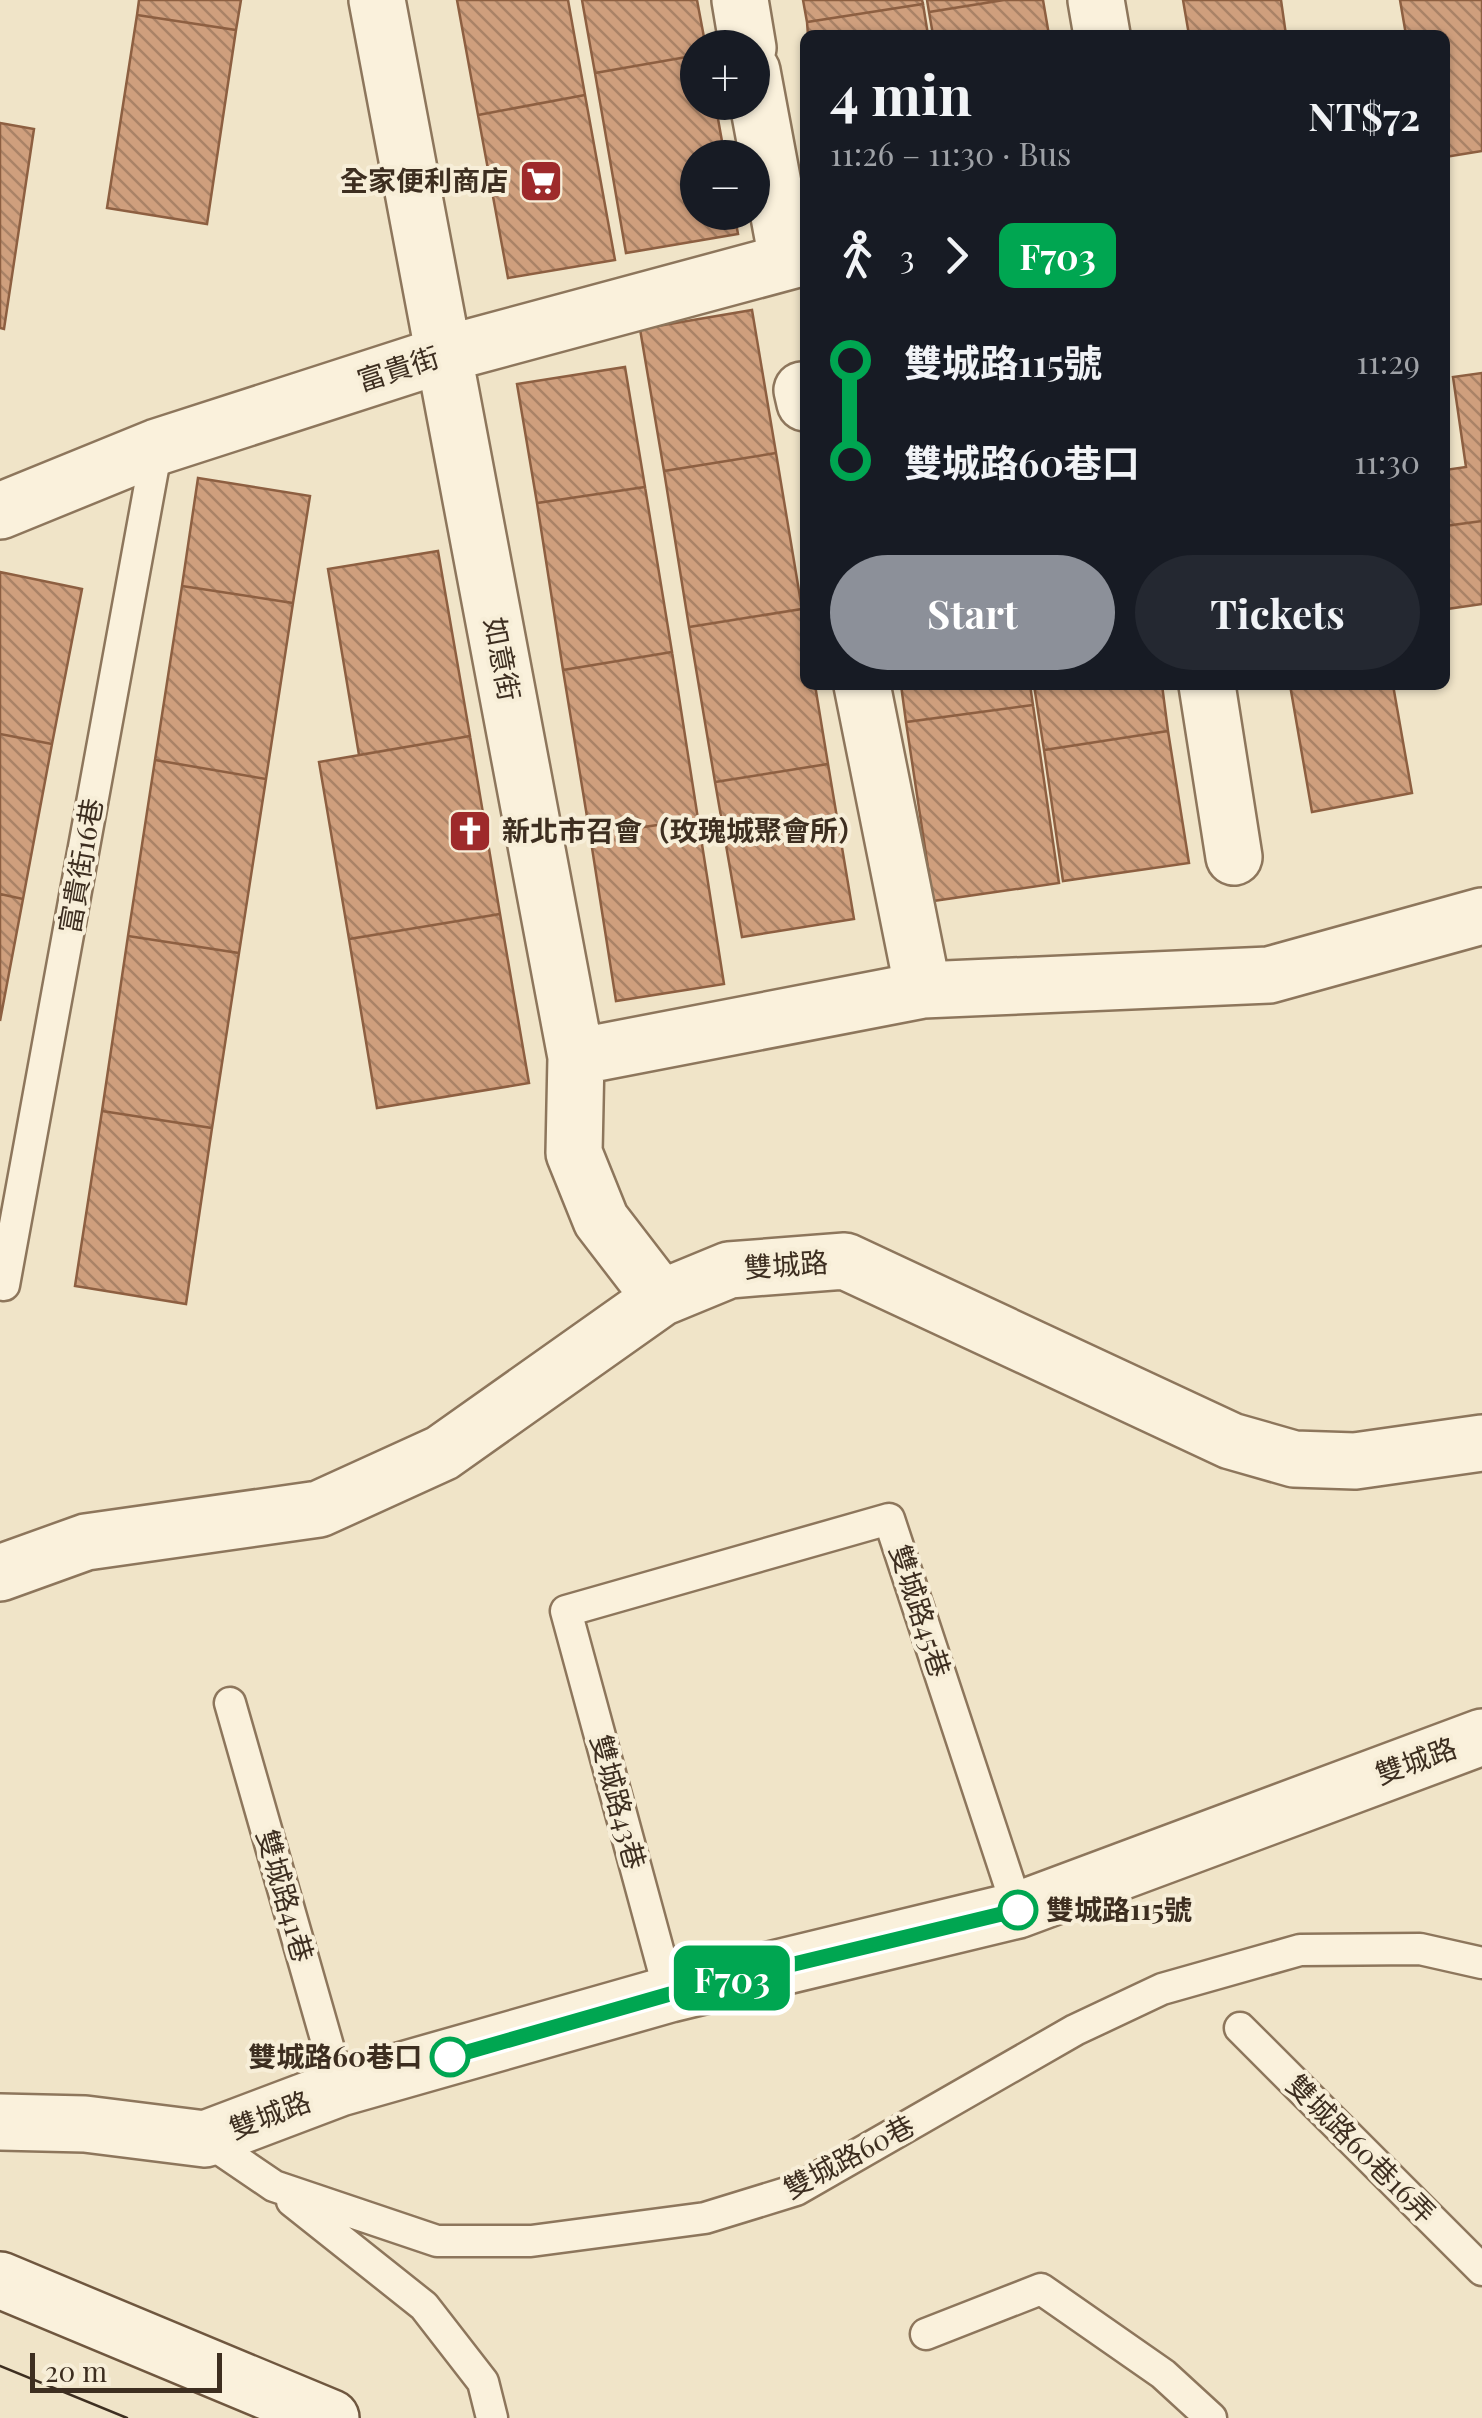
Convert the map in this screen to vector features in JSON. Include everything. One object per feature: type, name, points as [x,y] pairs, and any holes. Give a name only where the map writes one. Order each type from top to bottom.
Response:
[{"type":"street","name":"如意街","points":[[376,0],[576,1057],[574,1153],[601,1220],[661,1298]]},
{"type":"street","points":[[740,0],[745,30]]},
{"type":"street","points":[[1096,0],[1101,30]]},
{"type":"street","points":[[764,120],[796,258]]},
{"type":"street","name":"富貴街","points":[[0,510],[157,447],[445,354],[796,258]]},
{"type":"street","points":[[863,690],[923,990]]},
{"type":"street","points":[[1208,690],[1234,856]]},
{"type":"street","points":[[576,1057],[923,990],[1269,975],[1482,916]]},
{"type":"street","name":"雙城路","points":[[0,1572],[86,1542],[319,1509],[442,1453],[661,1298],[729,1270],[845,1260],[1230,1442],[1294,1459],[1355,1462],[1482,1442]]},
{"type":"street","name":"雙城路","points":[[0,2122],[85,2124],[204,2140],[340,2088],[670,1994],[1018,1910],[1482,1736]]},
{"type":"street","name":"雙城路","points":[[0,2102],[85,2124]]},
{"type":"street","points":[[0,2280],[331,2418]]},
{"type":"lane","name":"富貴街16巷","points":[[4,1285],[157,447]]},
{"type":"lane","name":"雙城路45巷","points":[[566,1612],[889,1518],[1018,1910]]},
{"type":"lane","name":"雙城路43巷","points":[[566,1612],[670,1994]]},
{"type":"lane","name":"雙城路41巷","points":[[230,1703],[340,2088]]},
{"type":"lane","name":"雙城路60巷","points":[[204,2140],[274,2186],[436,2241],[531,2242],[705,2218],[796,2190],[1074,2030],[1162,1989],[1300,1950],[1420,1949],[1482,1963]]},
{"type":"lane","name":"雙城路60巷16弄","points":[[1240,2028],[1482,2270]]},
{"type":"lane","points":[[274,2186],[424,2306],[483,2382],[492,2418]]},
{"type":"lane","points":[[926,2334],[1041,2289],[1163,2374],[1210,2418]]},
{"type":"building","points":[[139,0],[241,0],[236,30],[137,15]]},
{"type":"building","points":[[457,0],[568,0],[585,95],[478,115]]},
{"type":"building","points":[[582,0],[697,0],[703,30],[680,30],[680,58],[595,73]]},
{"type":"building","points":[[803,0],[922,0],[923,4],[807,22]]},
{"type":"building","points":[[927,0],[1004,0],[929,12]]},
{"type":"building","points":[[1004,0],[1043,0],[1048,30],[932,30],[929,12]]},
{"type":"building","points":[[1183,0],[1281,0],[1285,30],[1188,30]]},
{"type":"building","points":[[1400,0],[1482,0],[1482,151],[1450,156],[1450,30],[1405,30]]},
{"type":"building","points":[[923,4],[927,30],[808,30],[807,22]]},
{"type":"building","points":[[137,15],[236,30],[207,224],[107,208]]},
{"type":"building","points":[[680,58],[680,120],[718,120],[722,140],[680,140],[680,230],[737,230],[738,234],[626,253],[595,73]]},
{"type":"building","points":[[585,95],[615,260],[508,278],[478,115]]},
{"type":"building","points":[[0,123],[34,129],[4,329],[0,328]]},
{"type":"building","points":[[752,310],[776,453],[664,471],[640,329]]},
{"type":"building","points":[[625,367],[645,487],[537,503],[517,384]]},
{"type":"building","points":[[1482,373],[1482,521],[1450,525],[1450,469],[1466,467],[1453,377]]},
{"type":"building","points":[[776,453],[800,609],[689,627],[664,471]]},
{"type":"building","points":[[198,478],[310,496],[293,603],[182,586]]},
{"type":"building","points":[[645,487],[672,652],[563,670],[537,503]]},
{"type":"building","points":[[1482,521],[1482,604],[1450,609],[1450,525]]},
{"type":"building","points":[[438,551],[470,736],[359,755],[328,569]]},
{"type":"building","points":[[0,572],[82,589],[52,744],[0,734]]},
{"type":"building","points":[[182,586],[293,603],[266,779],[155,760]]},
{"type":"building","points":[[800,609],[800,690],[816,690],[828,764],[715,782],[689,627]]},
{"type":"building","points":[[672,652],[698,819],[590,835],[563,670]]},
{"type":"building","points":[[902,690],[1031,690],[1033,705],[906,722]]},
{"type":"building","points":[[1035,690],[1163,690],[1168,731],[1044,750]]},
{"type":"building","points":[[1291,690],[1394,690],[1412,793],[1312,812]]},
{"type":"building","points":[[1033,705],[1059,883],[933,901],[906,722]]},
{"type":"building","points":[[1168,731],[1189,863],[1063,881],[1044,750]]},
{"type":"building","points":[[0,734],[52,744],[23,899],[0,894]]},
{"type":"building","points":[[470,736],[500,914],[349,939],[319,762]]},
{"type":"building","points":[[155,760],[266,779],[239,953],[128,936]]},
{"type":"building","points":[[828,764],[854,919],[742,937],[715,782]]},
{"type":"building","points":[[698,819],[724,984],[616,1001],[590,835]]},
{"type":"building","points":[[0,894],[23,899],[0,1021]]},
{"type":"building","points":[[500,914],[529,1083],[377,1108],[349,939]]},
{"type":"building","points":[[128,936],[239,953],[212,1128],[102,1111]]},
{"type":"building","points":[[102,1111],[212,1128],[186,1304],[75,1286]]},
{"type":"tram line","points":[[0,2366],[127,2418]]},
{"type":"bus line","name":"F703","points":[[450,2057],[670,1994],[1018,1910]]},
{"type":"place","name":"全家便利商店","points":[[541,181]]},
{"type":"place","name":"新北市召會（玫瑰城聚會所）","points":[[470,831]]},
{"type":"place","name":"雙城路115號","points":[[1018,1910]]},
{"type":"place","name":"雙城路60巷口","points":[[450,2057]]}]
